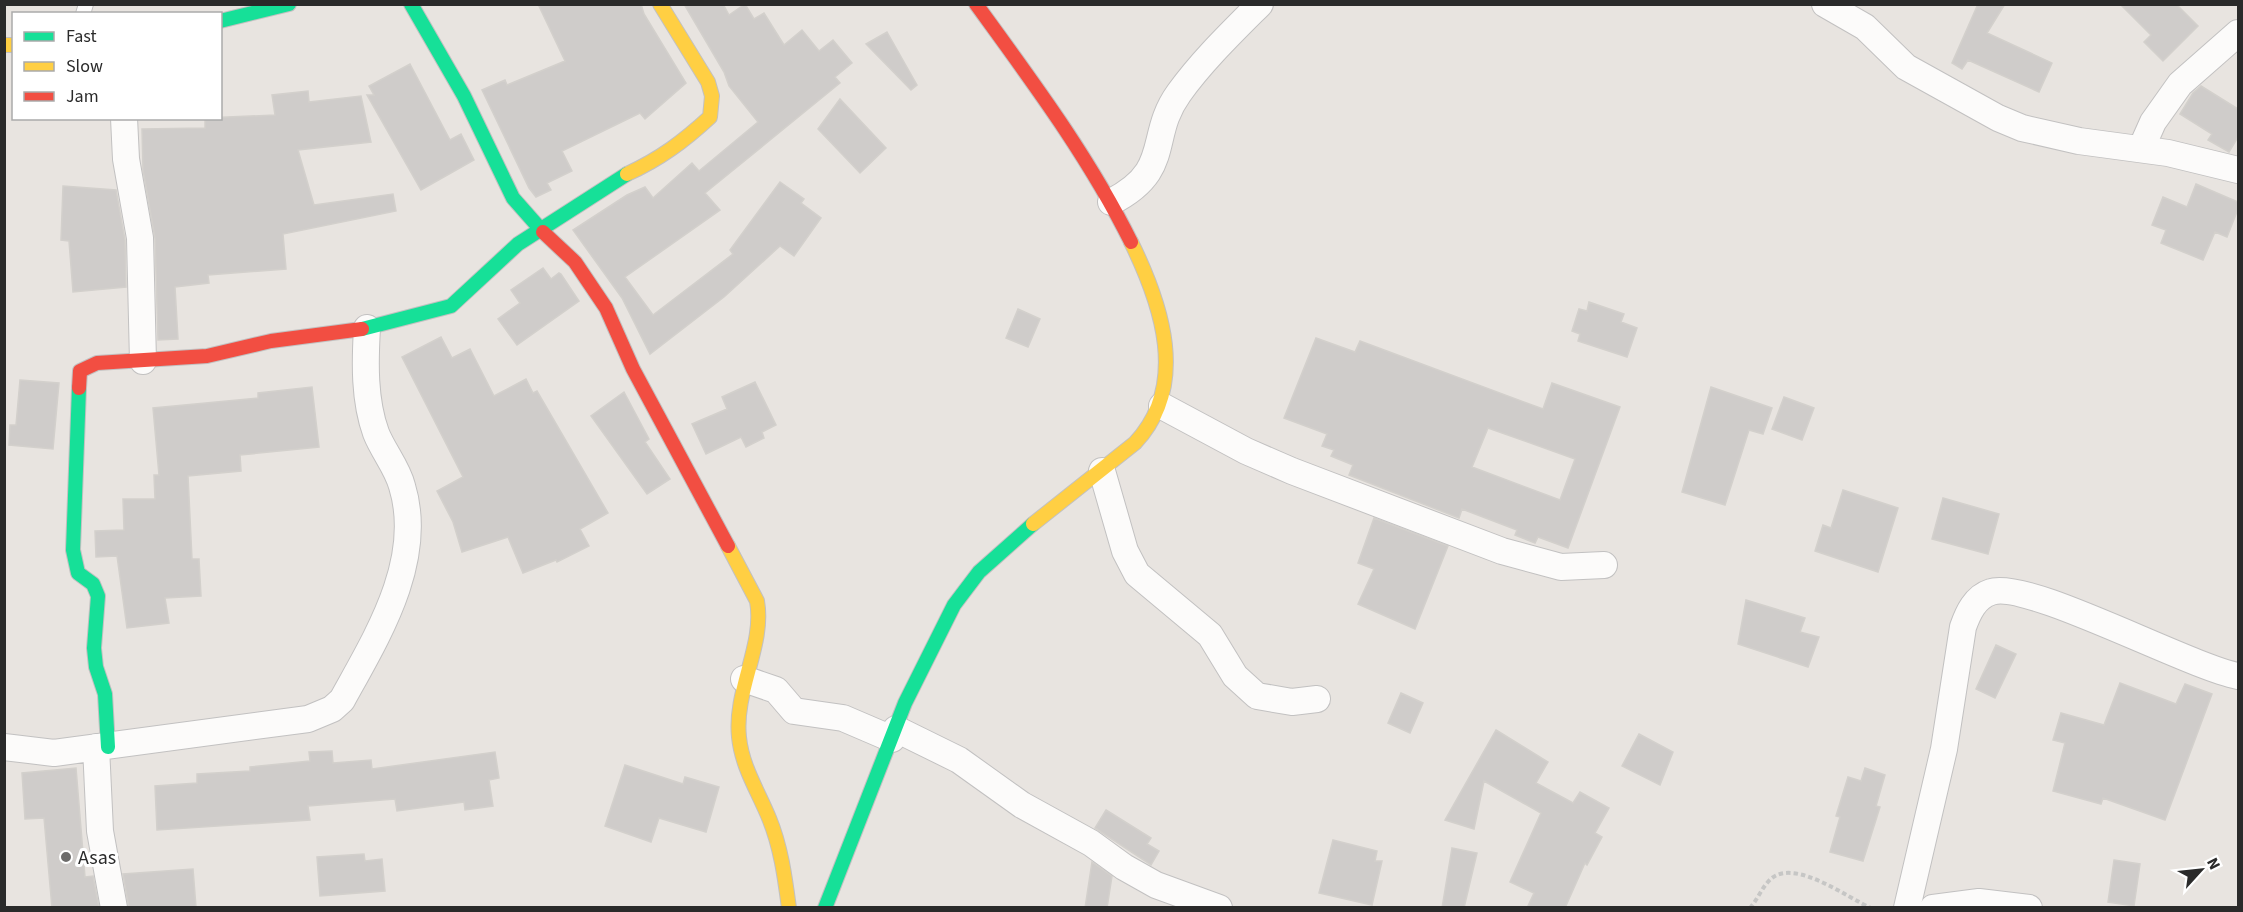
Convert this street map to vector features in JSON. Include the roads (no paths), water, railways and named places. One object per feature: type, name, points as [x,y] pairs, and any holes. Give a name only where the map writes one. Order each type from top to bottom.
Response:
[{"type":"main road","points":[[222,21],[289,4]]},
{"type":"main road","points":[[411,4],[464,96],[513,198],[540,230],[575,262],[606,308],[633,369],[757,601],[760,611],[759,625],[744,679],[738,720],[741,753],[746,770],[770,819],[784,875],[789,908]]},
{"type":"main road","points":[[102,747],[105,694],[95,658],[94,627],[98,596],[92,582],[78,573],[73,550],[80,420],[79,376],[83,369],[91,365],[207,356],[270,341],[367,328],[451,306],[518,244],[618,178],[654,162],[679,145],[710,117],[712,106],[708,82],[660,4]]},
{"type":"main road","points":[[825,907],[922,666],[964,589],[1029,527],[1102,471],[1149,428],[1162,406],[1168,387],[1167,339],[1157,303],[1139,259],[1111,202],[1086,160],[976,4]]},
{"type":"street","points":[[1111,202],[1130,191],[1148,174],[1158,153],[1166,119],[1178,94],[1260,4]]},
{"type":"street","points":[[1825,4],[1865,27],[1906,67],[1998,118],[2022,128],[2079,141],[2168,153],[2238,170]]},
{"type":"street","points":[[2141,149],[2153,122],[2180,84],[2238,33]]},
{"type":"street","points":[[124,120],[126,159],[140,238],[143,361]]},
{"type":"street","points":[[4,747],[54,753],[187,733],[308,719],[332,709],[342,700],[385,622],[396,593],[406,536],[402,484],[381,444],[372,420],[366,369],[367,328]]},
{"type":"street","points":[[1162,406],[1246,451],[1292,471],[1502,551],[1561,567],[1604,565]]},
{"type":"street","points":[[1102,471],[1125,550],[1137,574],[1210,635],[1235,676],[1257,696],[1292,702],[1317,699]]},
{"type":"street","points":[[1907,908],[1944,749],[1963,627],[1969,610],[1980,598],[1999,590],[2028,594],[2180,657],[2238,676]]},
{"type":"street","points":[[744,679],[776,690],[794,711],[843,718],[894,734],[959,760],[1022,805],[1091,843],[1124,867],[1156,885],[1219,908]]},
{"type":"street","points":[[102,747],[100,831],[114,908]]},
{"type":"street","points":[[1934,908],[1979,902],[2029,908]]},
{"type":"place","name":"Asas","points":[[66,857]]}]
